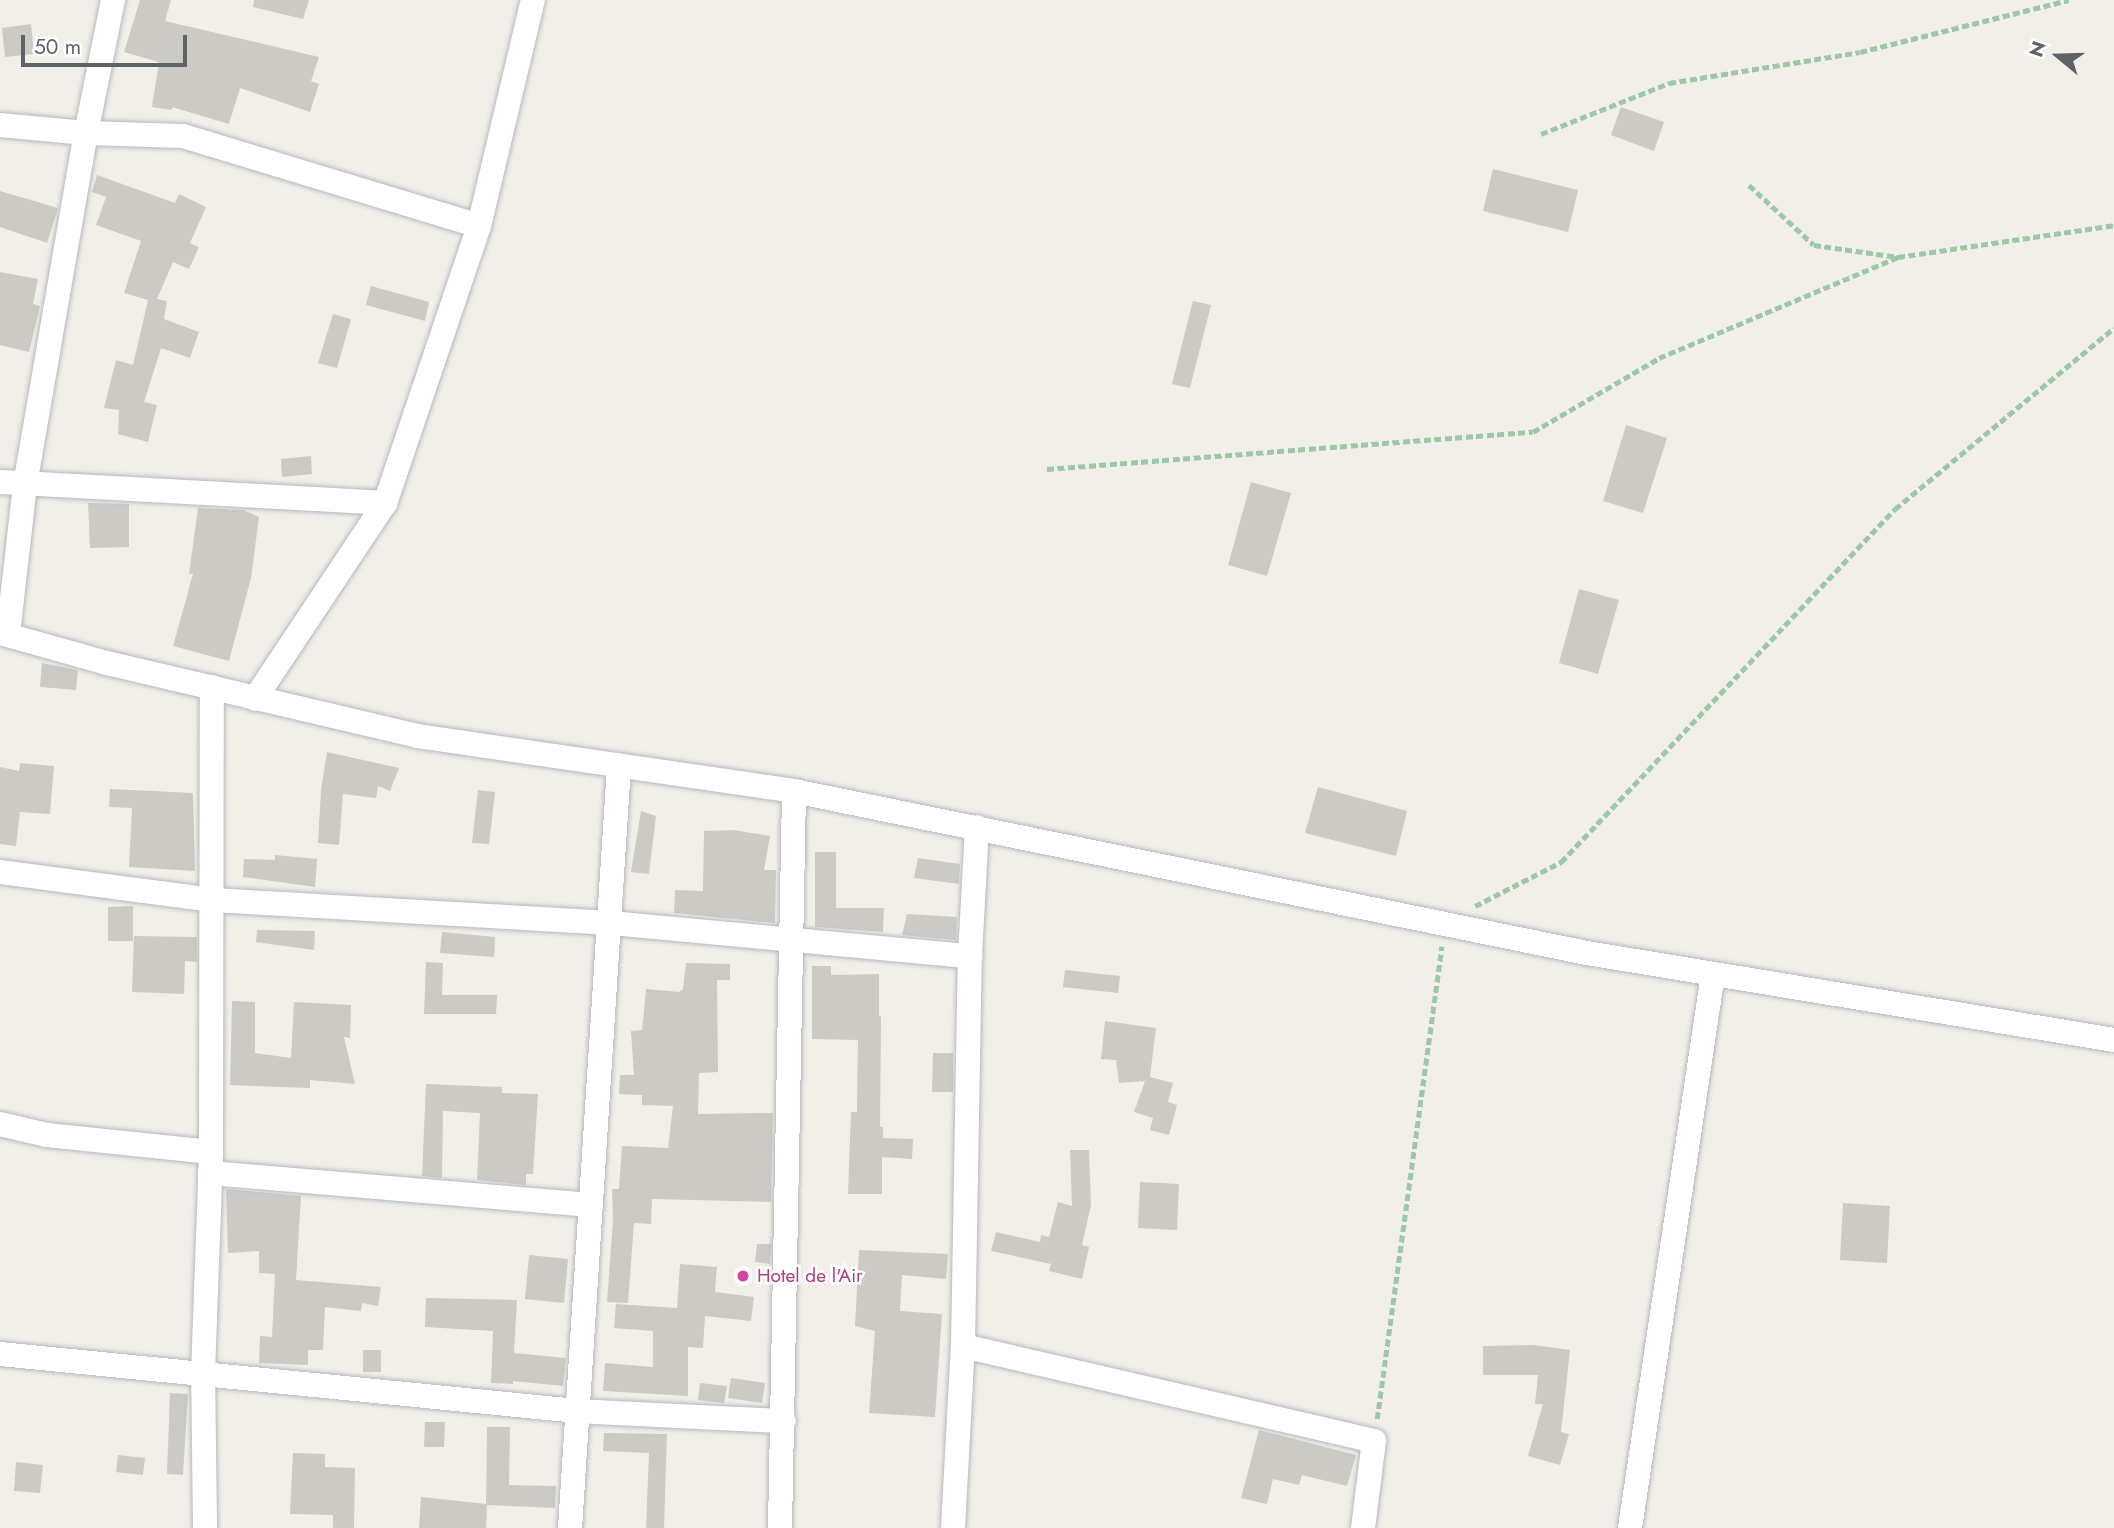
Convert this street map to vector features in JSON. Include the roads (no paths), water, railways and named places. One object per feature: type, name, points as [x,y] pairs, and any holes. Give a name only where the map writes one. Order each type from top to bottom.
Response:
[{"type":"street","points":[[113,0],[86,133],[25,485],[4,634],[107,663],[418,736],[794,791],[1587,953],[2114,1040]]},
{"type":"street","points":[[256,699],[385,503],[479,226],[533,0]]},
{"type":"street","points":[[0,125],[86,133],[183,136],[479,226]]},
{"type":"street","points":[[0,482],[385,503]]},
{"type":"street","points":[[205,1528],[203,1373],[211,1163],[212,687]]},
{"type":"street","points":[[570,1528],[620,767]]},
{"type":"street","points":[[780,1528],[794,791]]},
{"type":"street","points":[[953,1528],[963,1346],[970,956],[977,827]]},
{"type":"street","points":[[0,872],[212,900],[611,923],[970,956]]},
{"type":"street","points":[[1630,1528],[1713,974]]},
{"type":"street","points":[[0,1124],[47,1135],[211,1163],[591,1205]]},
{"type":"street","points":[[963,1346],[1374,1441],[1363,1528]]},
{"type":"street","points":[[0,1354],[577,1411],[784,1421]]},
{"type":"place","name":"Hotel de l'Air","points":[[743,1276]]}]
